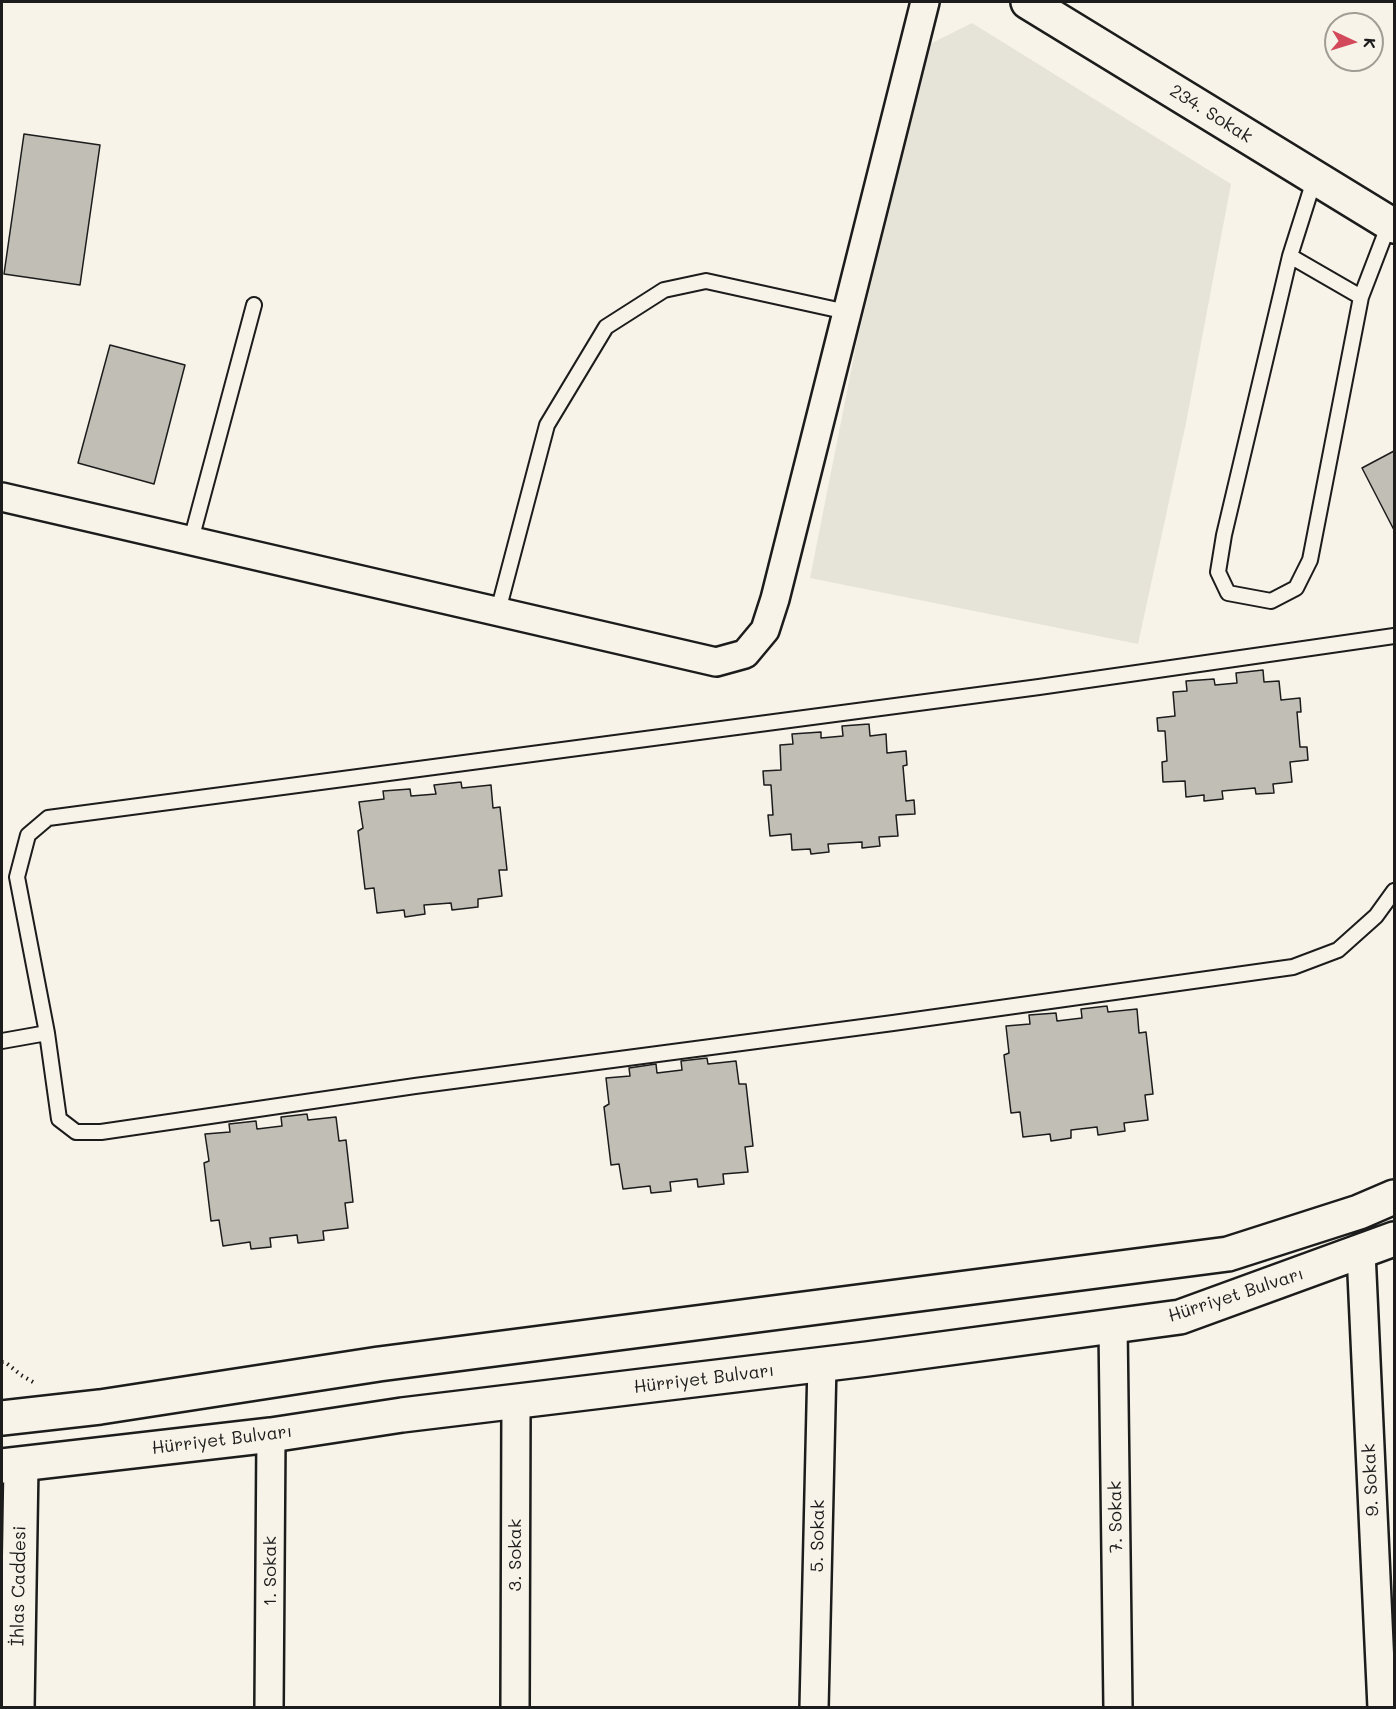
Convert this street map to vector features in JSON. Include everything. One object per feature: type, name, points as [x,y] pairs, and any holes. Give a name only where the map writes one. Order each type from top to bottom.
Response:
[{"type":"main road","name":"234. Sokak","points":[[1028,2],[1392,225]]},
{"type":"main road","points":[[2,1418],[100,1407],[379,1364],[1228,1254],[1359,1212],[1395,1197]]},
{"type":"main road","name":"Hürriyet Bulvarı","points":[[11,1465],[271,1435],[402,1415],[822,1365],[1180,1317],[1395,1239]]},
{"type":"main road","points":[[2,1435],[11,1465]]},
{"type":"main road","name":"İhlas Caddesi","points":[[11,1465],[17,1707]]},
{"type":"street","points":[[2,497],[716,662],[745,654],[765,630],[775,599],[925,2]]},
{"type":"street","name":"9. Sokak","points":[[1361,1252],[1382,1707]]},
{"type":"street","name":"7. Sokak","points":[[1113,1326],[1118,1707]]},
{"type":"street","name":"5. Sokak","points":[[814,1707],[822,1365]]},
{"type":"street","name":"3. Sokak","points":[[514,1707],[516,1402]]},
{"type":"street","name":"1. Sokak","points":[[269,1707],[271,1435]]},
{"type":"lane","points":[[1315,177],[1290,256],[1224,535],[1218,572],[1228,593],[1271,601],[1296,588],[1310,561],[1361,297],[1392,225]]},
{"type":"lane","points":[[1290,256],[1361,297]]},
{"type":"lane","points":[[498,611],[547,425],[606,327],[664,290],[706,281],[848,312]]},
{"type":"lane","points":[[191,540],[254,305]]},
{"type":"lane","points":[[1395,636],[1039,687],[48,818],[28,835],[17,877],[47,1033],[59,1119],[76,1132],[101,1132],[415,1086],[1293,967],[1338,950],[1376,916],[1395,891]]},
{"type":"lane","points":[[2,1041],[47,1033]]},
{"type":"shaded area","points":[[972,23],[1231,184],[1186,423],[1138,644],[810,578],[857,341],[930,44]]},
{"type":"building","points":[[24,134],[100,145],[80,285],[4,274]]},
{"type":"building","points":[[110,345],[185,365],[154,484],[78,463]]},
{"type":"building","points":[[1394,451],[1394,530],[1362,468]]},
{"type":"building","points":[[1263,670],[1264,682],[1279,681],[1281,700],[1300,698],[1301,712],[1297,712],[1300,747],[1307,747],[1308,760],[1290,762],[1292,782],[1273,784],[1274,793],[1256,794],[1255,788],[1222,791],[1223,799],[1204,801],[1204,795],[1186,797],[1185,781],[1163,782],[1162,762],[1167,761],[1165,731],[1158,731],[1157,718],[1175,716],[1173,692],[1187,691],[1186,681],[1214,679],[1215,685],[1237,683],[1236,673]]},
{"type":"building","points":[[869,724],[870,736],[886,734],[887,753],[906,751],[907,765],[903,766],[906,801],[914,800],[915,814],[896,815],[898,836],[879,837],[880,846],[862,848],[862,842],[828,844],[829,852],[811,854],[810,849],[792,850],[791,834],[770,836],[768,815],[773,815],[771,785],[764,785],[763,771],[781,770],[780,745],[793,744],[792,734],[821,732],[821,738],[843,736],[842,726]]},
{"type":"building","points":[[461,782],[462,788],[491,785],[493,808],[500,807],[507,870],[499,870],[502,896],[478,899],[478,907],[452,910],[451,903],[424,905],[425,914],[405,917],[404,910],[377,913],[374,888],[365,889],[358,831],[363,828],[359,802],[384,799],[383,791],[410,789],[411,796],[436,794],[434,785]]},
{"type":"building","points":[[1107,1006],[1108,1012],[1137,1009],[1139,1033],[1146,1032],[1153,1094],[1145,1095],[1148,1120],[1124,1123],[1125,1131],[1098,1135],[1097,1127],[1071,1130],[1071,1138],[1051,1141],[1050,1134],[1023,1137],[1020,1112],[1011,1113],[1004,1055],[1009,1053],[1006,1026],[1030,1024],[1029,1015],[1056,1013],[1057,1021],[1082,1018],[1081,1009]]},
{"type":"building","points":[[707,1058],[708,1064],[736,1061],[739,1084],[746,1084],[753,1146],[745,1147],[748,1172],[723,1174],[724,1184],[698,1187],[697,1179],[670,1182],[671,1191],[651,1193],[650,1186],[623,1189],[619,1164],[611,1165],[604,1107],[609,1104],[606,1078],[630,1076],[629,1068],[656,1064],[657,1073],[682,1070],[681,1061]]},
{"type":"building","points":[[307,1114],[308,1120],[336,1117],[339,1141],[346,1140],[353,1202],[345,1203],[348,1228],[323,1231],[324,1240],[298,1243],[297,1235],[270,1238],[271,1247],[251,1249],[250,1242],[223,1246],[219,1220],[211,1221],[204,1163],[209,1161],[205,1134],[230,1132],[229,1124],[256,1121],[257,1129],[282,1126],[281,1117]]}]
